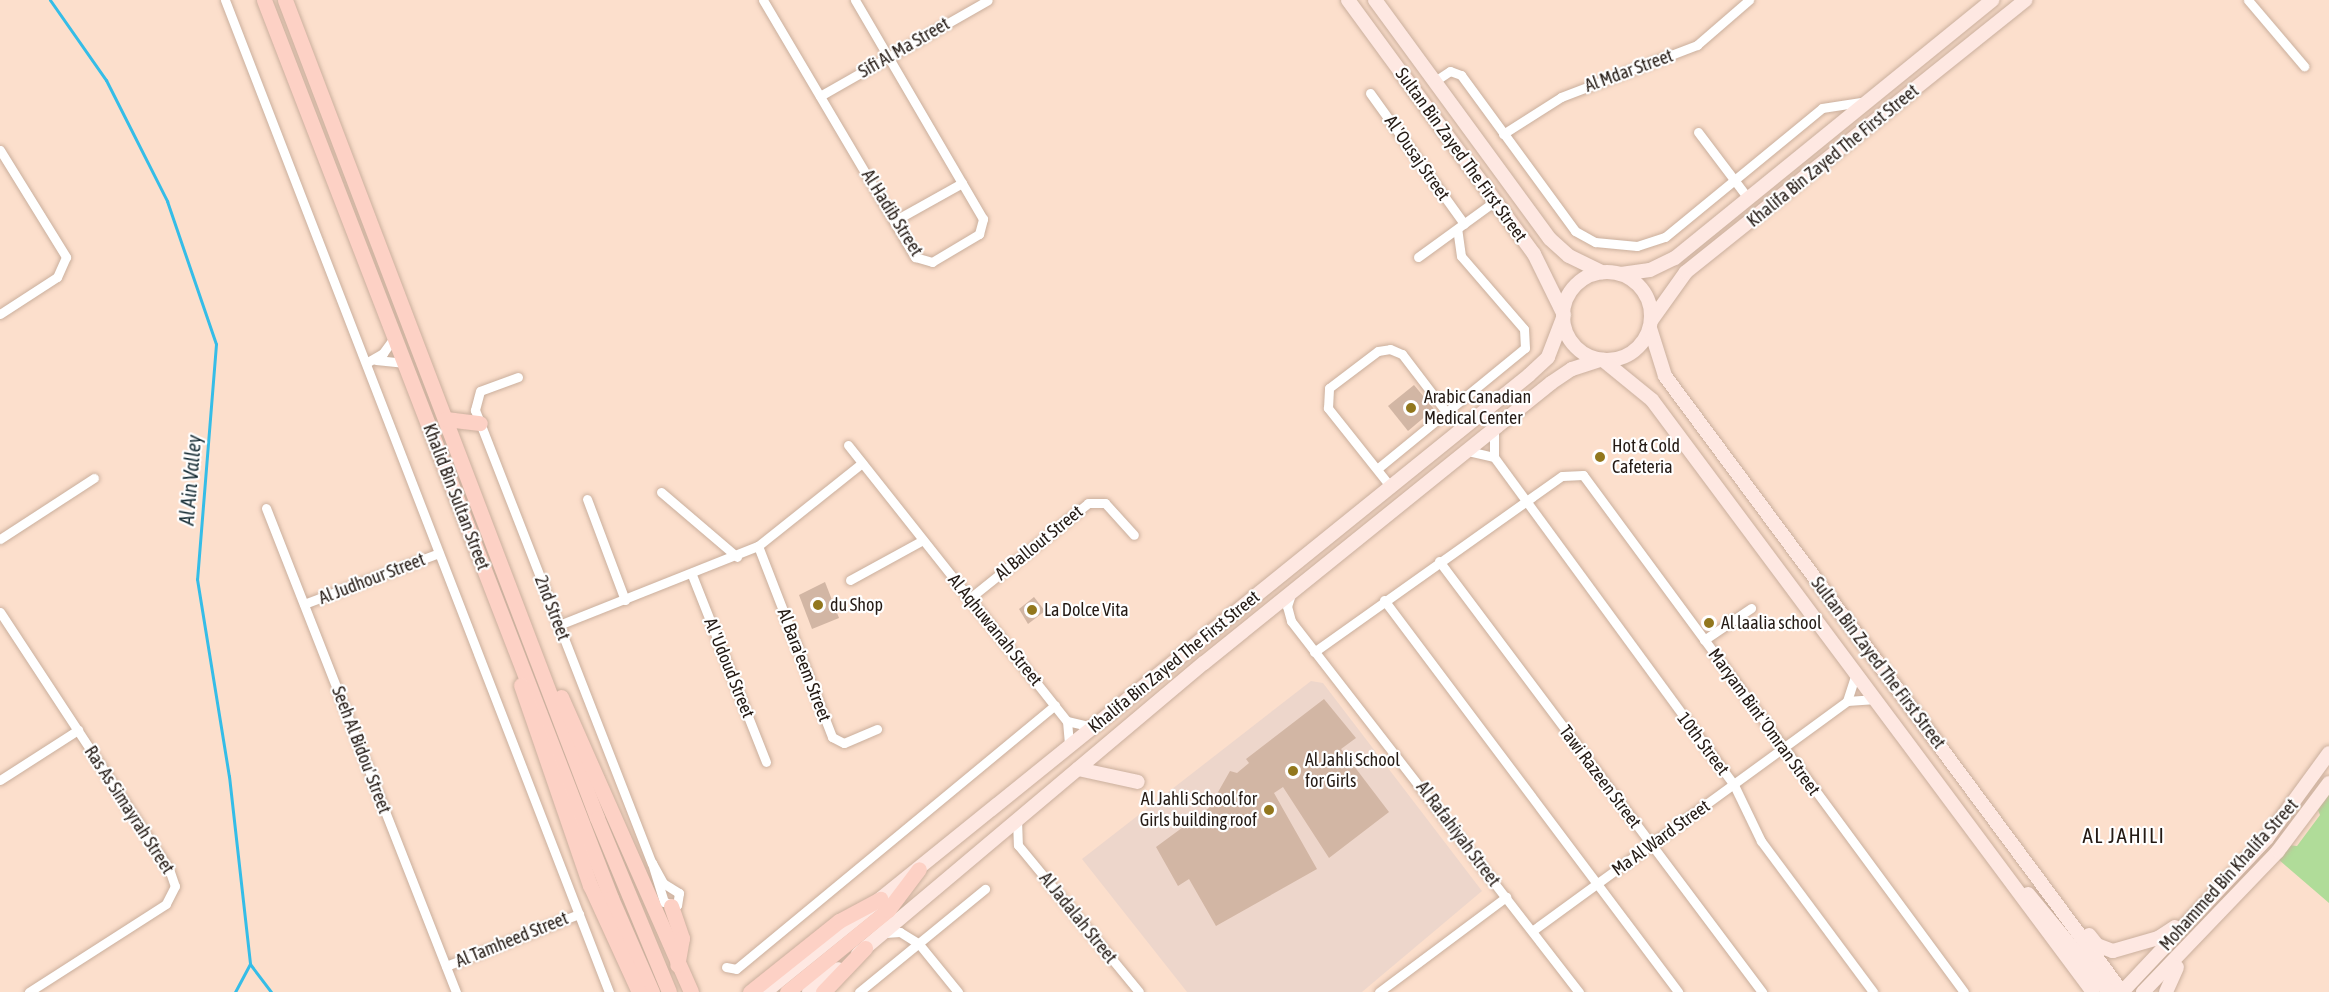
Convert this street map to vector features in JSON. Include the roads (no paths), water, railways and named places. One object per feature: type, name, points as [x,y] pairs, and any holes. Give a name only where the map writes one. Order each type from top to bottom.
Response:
[{"type":"main road","name":"Khalid Bin Sultan Street","points":[[264,0],[611,898],[652,992]]},
{"type":"main road","name":"Khalid Bin Sultan Street","points":[[285,0],[669,992]]},
{"type":"main road","name":"Sultan Bin Zayed The First Street","points":[[1348,0],[1541,266],[1563,317]]},
{"type":"main road","name":"Sultan Bin Zayed The First Street","points":[[1375,0],[1550,239],[1574,259],[1602,272]]},
{"type":"main road","name":"Khalifa Bin Zayed The First Street","points":[[1621,274],[1667,263],[1993,0]]},
{"type":"main road","name":"Khalifa Bin Zayed The First Street","points":[[1650,324],[1686,272],[2025,0]]},
{"type":"main road","points":[[1602,272],[1621,274],[1644,292],[1650,324],[1631,353],[1602,360],[1577,347],[1563,317],[1568,297],[1578,283],[1602,272]]},
{"type":"main road","name":"Khalifa Bin Zayed The First Street","points":[[765,992],[1540,366],[1553,348],[1563,317]]},
{"type":"main road","name":"Sultan Bin Zayed The First Street","points":[[1650,324],[1665,376],[2122,992]]},
{"type":"main road","name":"Sultan Bin Zayed The First Street","points":[[1602,360],[1652,400],[2093,992]]},
{"type":"main road","name":"Khalifa Bin Zayed The First Street","points":[[809,992],[865,948],[1265,614],[1494,428],[1563,374],[1602,360]]},
{"type":"main road","points":[[446,419],[480,423]]},
{"type":"main road","points":[[513,647],[542,757],[590,885],[639,992]]},
{"type":"main road","points":[[540,661],[583,744],[677,965],[691,992]]},
{"type":"main road","name":"Mohammed Bin Khalifa Street","points":[[2122,992],[2286,816],[2329,753]]},
{"type":"main road","points":[[1078,769],[1138,782]]},
{"type":"main road","name":"Mohammed Bin Khalifa Street","points":[[2143,992],[2278,851],[2329,783]]},
{"type":"main road","points":[[787,992],[888,910],[920,869]]},
{"type":"main road","points":[[2011,884],[2037,903],[2109,992]]},
{"type":"main road","points":[[2057,905],[2097,945],[2113,951],[2168,933],[2214,894]]},
{"type":"main road","points":[[750,992],[839,921],[880,899]]},
{"type":"main road","points":[[671,906],[682,938],[677,965]]},
{"type":"main road","points":[[2166,992],[2171,974],[2225,907]]},
{"type":"main road","points":[[823,992],[865,948]]},
{"type":"street","points":[[225,0],[370,362],[439,553],[609,992]]},
{"type":"street","name":"Al Hadib Street","points":[[763,0],[915,257],[924,262],[935,261],[983,228],[983,219],[855,0]]},
{"type":"street","name":"Sifi Al Ma Street","points":[[820,96],[988,0]]},
{"type":"street","name":"Al Mdar Street","points":[[1503,134],[1561,97],[1697,45],[1749,0]]},
{"type":"street","points":[[2248,0],[2304,66]]},
{"type":"street","points":[[1434,81],[1450,71],[1461,75],[1567,224],[1594,242],[1637,246],[1658,241],[1822,108],[1871,100]]},
{"type":"street","name":"Al 'Ousaj Street","points":[[1370,93],[1460,226],[1461,256],[1524,329],[1527,344],[1520,356],[1377,469]]},
{"type":"street","points":[[1835,105],[1839,125]]},
{"type":"street","points":[[1698,132],[1748,198]]},
{"type":"street","points":[[0,150],[66,257],[57,277],[0,314]]},
{"type":"street","points":[[894,221],[962,183]]},
{"type":"street","points":[[1418,257],[1495,201]]},
{"type":"street","points":[[370,362],[394,338]]},
{"type":"street","points":[[1390,486],[1328,408],[1325,396],[1332,385],[1378,351],[1390,349],[1404,357],[1447,413]]},
{"type":"street","points":[[370,362],[403,363]]},
{"type":"street","name":"2nd Street","points":[[518,377],[477,394],[474,406],[652,863],[664,902],[671,906],[678,903],[679,893],[663,883],[652,863]]},
{"type":"street","points":[[1494,428],[1494,457],[1526,500]]},
{"type":"street","name":"Al Aqhuwanah Street","points":[[848,445],[1067,721]]},
{"type":"street","points":[[1466,451],[1494,457]]},
{"type":"street","points":[[559,625],[758,546],[862,463]]},
{"type":"street","name":"Maryam Bint 'Omran Street","points":[[1314,652],[1439,561],[1566,474],[1586,477],[1964,992]]},
{"type":"street","points":[[0,539],[94,478]]},
{"type":"street","points":[[661,492],[737,556]]},
{"type":"street","points":[[587,499],[625,600]]},
{"type":"street","name":"10th Street","points":[[1526,500],[1734,785],[1761,841],[1873,992]]},
{"type":"street","name":"Al Ballout Street","points":[[970,598],[1088,502],[1107,505],[1134,535]]},
{"type":"street","name":"Seeh Al Bidou' Street","points":[[266,508],[456,992]]},
{"type":"street","points":[[849,580],[923,540]]},
{"type":"street","name":"Al Bara'eem Street","points":[[758,546],[832,736],[848,742],[877,729]]},
{"type":"street","name":"Al Judhour Street","points":[[304,604],[439,553]]},
{"type":"street","name":"Tawi Razeen Street","points":[[1439,561],[1762,992]]},
{"type":"street","name":"Al 'Udoud Street","points":[[692,574],[766,762]]},
{"type":"street","points":[[1265,614],[1291,621],[1287,606],[1292,592]]},
{"type":"street","points":[[1384,600],[1678,992]]},
{"type":"street","points":[[1704,640],[1751,608]]},
{"type":"street","name":"Ras As Simayrah Street","points":[[0,612],[172,874],[174,892],[166,904],[29,992]]},
{"type":"street","name":"Al Rafahiyah Street","points":[[1291,621],[1314,652],[1355,698],[1580,992]]},
{"type":"street","points":[[1856,672],[1847,701],[1876,699]]},
{"type":"street","name":"Ma Al Ward Street","points":[[1532,931],[1847,701]]},
{"type":"street","points":[[726,967],[738,968],[1055,705]]},
{"type":"street","points":[[1069,746],[1067,721],[1094,728]]},
{"type":"street","points":[[0,780],[78,730]]},
{"type":"street","points":[[992,840],[1018,844],[1018,818]]},
{"type":"street","name":"Al Jadalah Street","points":[[1018,844],[1139,992]]},
{"type":"street","points":[[859,992],[916,942],[985,889]]},
{"type":"street","points":[[1379,992],[1506,897]]},
{"type":"street","points":[[912,907],[906,920],[916,942],[958,992]]},
{"type":"street","name":"Al Tamheed Street","points":[[446,966],[579,914]]},
{"type":"street","points":[[881,934],[896,931],[916,942]]},
{"type":"waterway","name":"Al Ain Valley","points":[[50,0],[106,80],[167,201],[216,344],[197,579],[229,776],[250,964],[271,992]]},
{"type":"waterway","points":[[235,992],[250,964]]},
{"type":"place","name":"Arabic Canadian Medical Center","points":[[1411,408]]},
{"type":"place","name":"Hot & Cold Cafeteria","points":[[1600,457]]},
{"type":"place","name":"du Shop","points":[[818,605]]},
{"type":"place","name":"La Dolce Vita","points":[[1032,610]]},
{"type":"place","name":"Al laalia school","points":[[1709,623]]},
{"type":"place","name":"Al Jahli School for Girls","points":[[1293,771]]},
{"type":"place","name":"Al Jahli School for Girls building roof","points":[[1269,810]]},
{"type":"district","name":"AL JAHILI","points":[[2124,835]]}]
